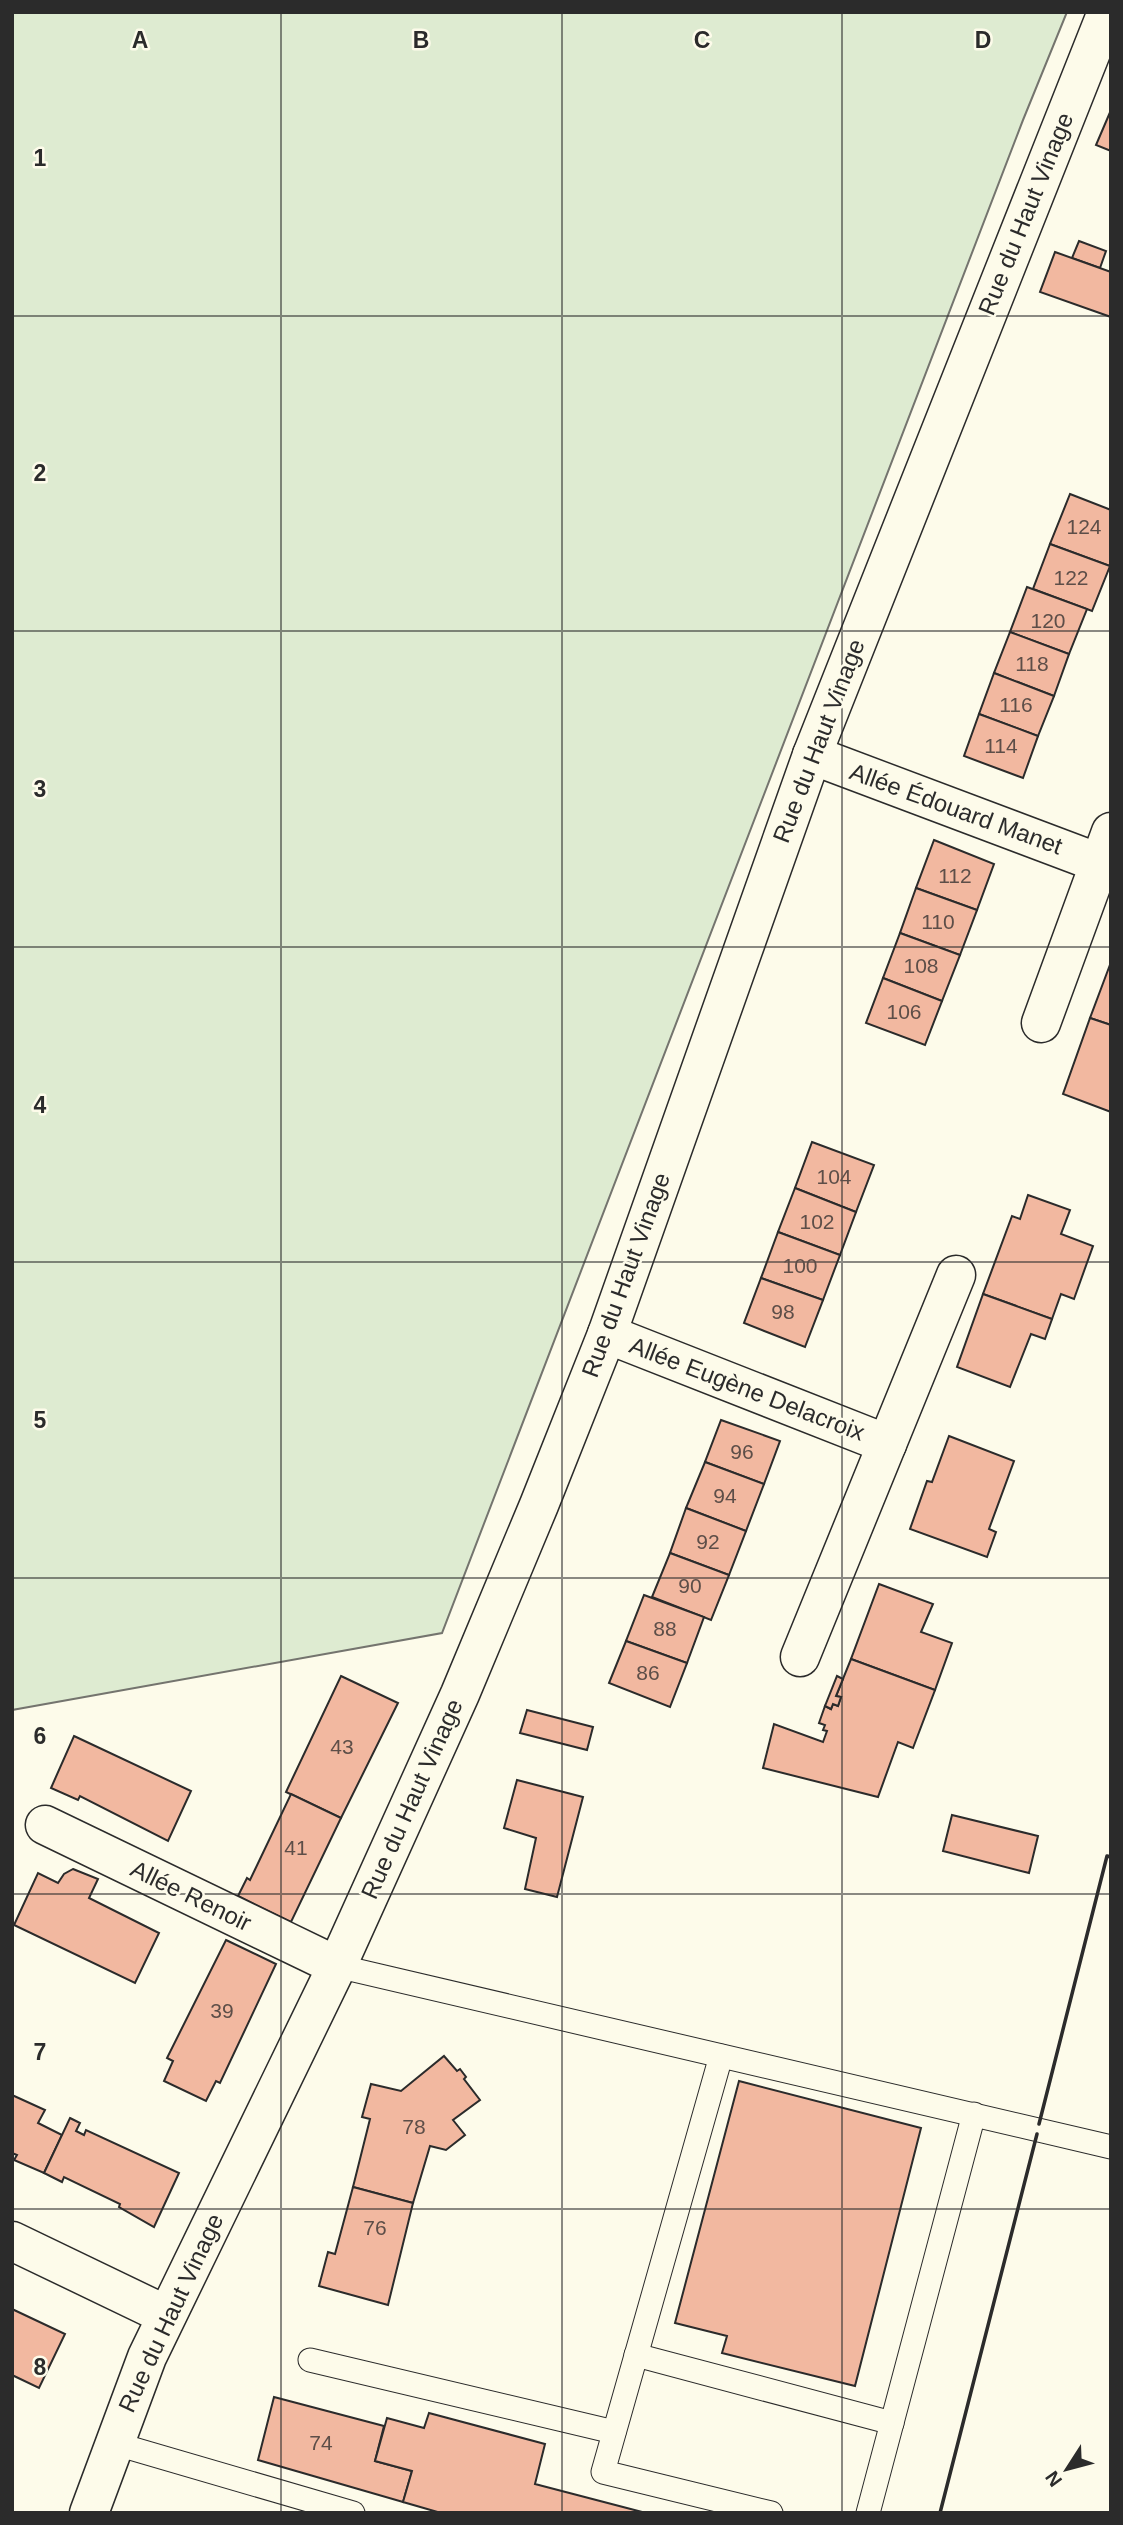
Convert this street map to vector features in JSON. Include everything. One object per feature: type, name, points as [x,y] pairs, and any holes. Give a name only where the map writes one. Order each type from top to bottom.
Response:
[{"type":"street","name":"Rue du Haut Vinage","points":[[89,2513],[113,2443],[166,2315],[337,1966],[475,1659],[607,1334],[812,755],[1107,12]]},
{"type":"street","name":"Allée Édouard Manet","points":[[812,755],[1105,847],[1041,1023]]},
{"type":"street","name":"Allée Eugène Delacroix","points":[[800,1657],[956,1275]]},
{"type":"street","name":"Allée Eugène Delacroix","points":[[607,1334],[887,1444]]},
{"type":"street","name":"Allée Renoir","points":[[45,1825],[337,1966]]},
{"type":"street","points":[[12,2241],[166,2315]]},
{"type":"lane","points":[[337,1966],[1111,2147]]},
{"type":"lane","points":[[722,2056],[603,2472],[771,2513]]},
{"type":"lane","points":[[868,2513],[974,2114]]},
{"type":"lane","points":[[636,2355],[892,2423]]},
{"type":"lane","points":[[310,2360],[614,2432]]},
{"type":"lane","points":[[113,2443],[353,2513]]},
{"type":"green space","points":[[12,12],[1067,12],[1023,120],[442,1633],[12,1710]]},
{"type":"building","points":[[1111,110],[1111,151],[1096,145]]},
{"type":"building","points":[[1079,241],[1106,251],[1100,268],[1072,258]]},
{"type":"building","points":[[1055,252],[1111,272],[1111,317],[1040,292]]},
{"type":"building","points":[[1070,494],[1111,510],[1110,566],[1050,544]]},
{"type":"building","points":[[1050,544],[1110,566],[1092,611],[1033,589]]},
{"type":"building","points":[[1027,587],[1087,609],[1069,654],[1010,632]]},
{"type":"building","points":[[1010,632],[1069,654],[1054,696],[994,673]]},
{"type":"building","points":[[994,673],[1054,696],[1038,736],[979,714]]},
{"type":"building","points":[[979,714],[1038,736],[1023,778],[964,756]]},
{"type":"building","points":[[934,840],[994,864],[977,910],[916,888]]},
{"type":"building","points":[[916,888],[977,910],[960,955],[900,933]]},
{"type":"building","points":[[900,933],[960,955],[942,1001],[883,978]]},
{"type":"building","points":[[1111,962],[1111,1025],[1090,1018]]},
{"type":"building","points":[[883,978],[942,1001],[925,1045],[866,1023]]},
{"type":"building","points":[[1090,1018],[1111,1025],[1111,1112],[1063,1094]]},
{"type":"building","points":[[812,1142],[874,1165],[856,1212],[795,1188]]},
{"type":"building","points":[[795,1188],[856,1212],[840,1255],[778,1232]]},
{"type":"building","points":[[1028,1195],[1070,1210],[1061,1234],[1093,1246],[1074,1299],[1061,1294],[1052,1319],[983,1294],[1012,1216],[1020,1219]]},
{"type":"building","points":[[778,1232],[840,1255],[823,1300],[761,1278]]},
{"type":"building","points":[[761,1278],[823,1300],[805,1347],[744,1323]]},
{"type":"building","points":[[983,1294],[1052,1319],[1045,1339],[1031,1334],[1010,1387],[957,1367]]},
{"type":"building","points":[[721,1420],[780,1441],[764,1484],[705,1462]]},
{"type":"building","points":[[949,1436],[1014,1461],[989,1529],[996,1532],[987,1557],[910,1529],[927,1481],[932,1482]]},
{"type":"building","points":[[705,1462],[764,1484],[746,1531],[686,1508]]},
{"type":"building","points":[[686,1508],[746,1531],[729,1575],[670,1553]]},
{"type":"building","points":[[670,1553],[729,1575],[711,1620],[652,1597]]},
{"type":"building","points":[[879,1584],[933,1604],[921,1632],[952,1643],[935,1690],[851,1659]]},
{"type":"building","points":[[644,1595],[704,1617],[687,1663],[626,1641]]},
{"type":"building","points":[[626,1641],[687,1663],[670,1707],[609,1683]]},
{"type":"building","points":[[851,1659],[935,1690],[913,1748],[898,1742],[878,1797],[763,1768],[774,1724],[823,1742],[827,1731],[823,1730],[825,1725],[819,1723],[825,1706],[831,1709],[833,1704],[838,1706],[841,1697],[836,1696]]},
{"type":"building","points":[[341,1676],[398,1703],[341,1818],[286,1792]]},
{"type":"building","points":[[837,1676],[843,1679],[836,1696],[841,1697],[838,1706],[833,1704],[831,1709],[825,1706]]},
{"type":"building","points":[[527,1710],[593,1727],[587,1750],[520,1733]]},
{"type":"building","points":[[74,1736],[191,1791],[168,1841],[80,1796],[78,1800],[51,1788]]},
{"type":"building","points":[[517,1780],[583,1797],[557,1897],[525,1889],[536,1838],[504,1828]]},
{"type":"building","points":[[291,1794],[341,1818],[291,1922],[238,1896],[247,1878],[250,1880]]},
{"type":"building","points":[[952,1815],[1038,1836],[1029,1873],[943,1851]]},
{"type":"building","points":[[73,1869],[98,1879],[89,1898],[159,1933],[135,1983],[14,1925],[38,1873],[58,1883],[64,1874]]},
{"type":"building","points":[[226,1940],[276,1964],[220,2083],[216,2081],[206,2101],[164,2081],[173,2061],[167,2058]]},
{"type":"building","points":[[444,2056],[457,2071],[460,2069],[480,2100],[453,2120],[465,2135],[446,2150],[430,2146],[413,2203],[353,2187],[370,2119],[362,2117],[371,2084],[401,2091]]},
{"type":"building","points":[[739,2081],[921,2128],[855,2386],[722,2353],[727,2336],[675,2323]]},
{"type":"building","points":[[12,2095],[45,2110],[38,2123],[62,2135],[44,2173],[14,2160],[17,2155],[12,2153]]},
{"type":"building","points":[[70,2118],[80,2123],[76,2131],[84,2135],[86,2130],[179,2173],[154,2227],[119,2207],[120,2204],[64,2177],[62,2182],[44,2173]]},
{"type":"building","points":[[353,2187],[413,2203],[388,2305],[319,2286],[328,2252],[335,2254]]},
{"type":"building","points":[[12,2309],[65,2334],[39,2388],[12,2375]]},
{"type":"building","points":[[274,2397],[384,2426],[375,2461],[412,2471],[403,2502],[258,2460]]},
{"type":"building","points":[[429,2413],[545,2444],[535,2484],[646,2513],[441,2513],[403,2502],[412,2471],[375,2461],[387,2418],[424,2428]]},
{"type":"wall","points":[[1039,2124],[1107,1856],[1111,1857]]},
{"type":"wall","points":[[940,2513],[1037,2134]]}]
